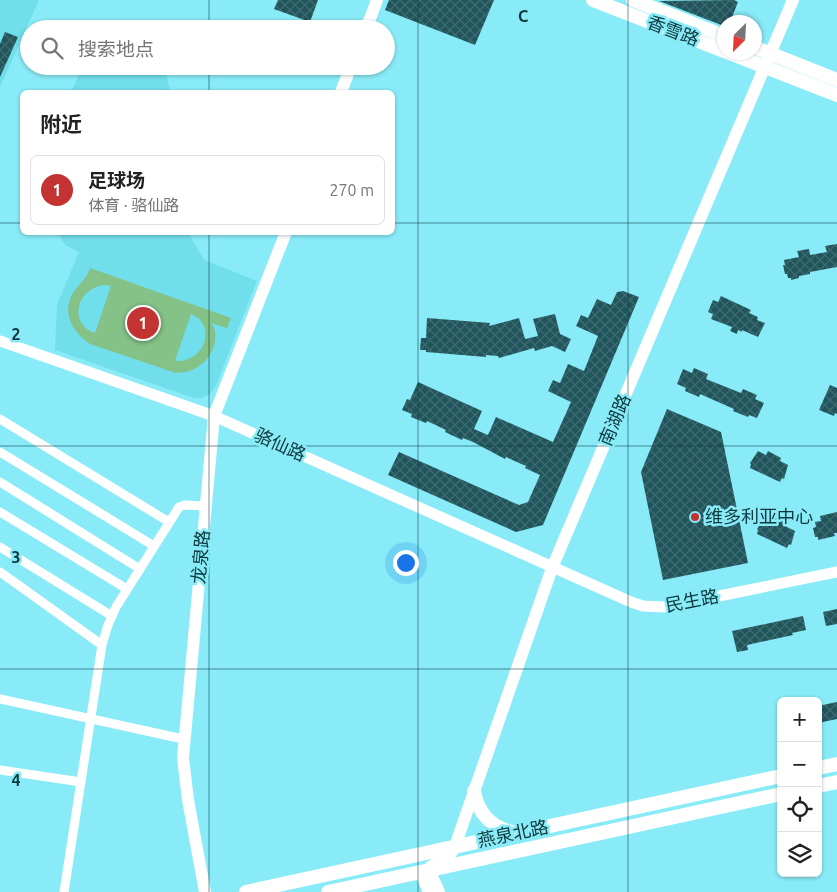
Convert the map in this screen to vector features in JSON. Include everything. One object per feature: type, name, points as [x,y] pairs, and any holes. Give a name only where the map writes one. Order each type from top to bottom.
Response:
[{"type":"main road","points":[[369,20],[377,0]]},
{"type":"main road","name":"香雪路","points":[[593,0],[717,48]]},
{"type":"main road","name":"香雪路","points":[[634,0],[717,33]]},
{"type":"main road","name":"南湖路","points":[[455,847],[552,568],[793,0]]},
{"type":"main road","points":[[762,50],[837,80]]},
{"type":"main road","name":"香雪路","points":[[746,60],[837,95]]},
{"type":"main road","points":[[342,90],[348,75]]},
{"type":"main road","name":"龙泉路","points":[[205,892],[184,780],[182,758],[214,416],[285,235]]},
{"type":"main road","points":[[822,767],[837,764]]},
{"type":"main road","name":"燕泉北路","points":[[246,892],[777,777]]},
{"type":"main road","points":[[822,785],[837,782]]},
{"type":"main road","points":[[474,792],[478,805],[489,822],[502,830],[516,833]]},
{"type":"main road","name":"燕泉北路","points":[[328,892],[777,795]]},
{"type":"main road","points":[[439,892],[421,866],[424,861],[451,853],[455,847]]},
{"type":"main road","points":[[425,871],[429,892]]},
{"type":"street","name":"骆仙路","points":[[0,342],[214,416],[552,568]]},
{"type":"street","points":[[0,419],[169,522]]},
{"type":"street","points":[[0,452],[154,546]]},
{"type":"street","points":[[0,482],[140,569]]},
{"type":"street","points":[[64,892],[102,645],[112,616],[180,506],[206,506]]},
{"type":"street","points":[[0,512],[127,589]]},
{"type":"street","points":[[0,547],[112,616]]},
{"type":"street","name":"民生路","points":[[552,568],[631,602],[655,608],[837,572]]},
{"type":"street","points":[[0,572],[102,645]]},
{"type":"street","points":[[0,699],[183,739]]},
{"type":"street","points":[[0,770],[81,782]]},
{"type":"shaded area","points":[[0,0],[39,0],[30,20],[20,20],[20,42],[0,87]]},
{"type":"shaded area","points":[[79,75],[167,75],[170,90],[72,90]]},
{"type":"shaded area","points":[[59,235],[189,235],[204,260],[257,281],[216,385],[210,394],[202,398],[194,398],[55,350],[57,305],[79,252],[65,245]]},
{"type":"green space","points":[[90,268],[231,318],[227,328],[212,323],[215,330],[214,345],[207,359],[202,364],[187,372],[176,373],[90,344],[78,333],[70,320],[68,305],[75,290]],"holes":[[[104,285],[111,286],[95,333],[81,323],[79,308],[87,293],[94,288]],[[191,314],[199,319],[204,326],[206,334],[204,342],[201,350],[194,356],[186,360],[175,361]]]},
{"type":"building","points":[[278,0],[318,0],[311,20],[304,20],[274,9]]},
{"type":"building","points":[[389,0],[494,0],[475,45],[385,10]]},
{"type":"building","points":[[734,0],[738,2],[733,15],[717,15],[717,23],[659,1]]},
{"type":"building","points":[[5,32],[18,37],[0,77],[0,44]]},
{"type":"building","points":[[837,244],[837,267],[810,272],[810,274],[791,280],[785,274],[784,260],[799,257],[797,251],[809,249],[810,255],[827,252],[825,246]]},
{"type":"building","points":[[623,291],[639,297],[543,525],[516,532],[388,475],[399,452],[519,505],[528,502],[540,475],[525,468],[526,466],[506,457],[505,459],[473,442],[463,438],[462,440],[445,432],[446,430],[427,421],[426,423],[411,417],[412,414],[402,410],[407,399],[410,400],[418,382],[482,411],[474,429],[488,435],[496,417],[553,442],[571,402],[548,391],[553,380],[560,383],[568,364],[584,371],[598,336],[576,326],[581,315],[588,318],[597,299],[611,305],[617,292]]},
{"type":"building","points":[[721,296],[751,310],[749,313],[758,317],[757,320],[765,323],[758,337],[742,330],[742,332],[738,330],[737,334],[730,331],[732,327],[711,319],[713,314],[708,312],[713,300],[718,302]]},
{"type":"building","points":[[555,314],[560,334],[571,339],[565,352],[552,346],[535,351],[534,348],[499,358],[498,356],[486,355],[486,357],[420,350],[421,338],[426,338],[427,318],[490,323],[489,326],[519,318],[525,339],[538,336],[533,319]]},
{"type":"building","points":[[694,368],[708,374],[706,379],[741,393],[743,389],[757,395],[755,399],[764,403],[757,418],[749,415],[748,417],[733,411],[734,409],[700,394],[699,397],[685,391],[686,388],[677,384],[683,369],[692,373]]},
{"type":"building","points":[[830,385],[837,388],[837,414],[835,413],[834,416],[819,410]]},
{"type":"building","name":"维多利亚中心","points":[[667,409],[721,432],[748,563],[663,580],[641,472]]},
{"type":"building","points":[[758,451],[766,455],[768,451],[781,458],[780,461],[788,465],[784,479],[782,478],[780,482],[750,468],[750,463]]},
{"type":"building","points":[[837,512],[837,533],[834,533],[835,536],[818,540],[818,537],[815,537],[813,528],[816,527],[815,522],[821,521],[820,516]]},
{"type":"building","points":[[765,517],[773,521],[775,517],[788,523],[787,527],[795,531],[791,545],[789,544],[787,548],[757,534],[757,529]]},
{"type":"building","points":[[837,609],[837,624],[826,626],[823,612]]},
{"type":"building","points":[[803,616],[806,630],[792,633],[793,635],[747,645],[748,650],[737,652],[732,631]]},
{"type":"building","points":[[837,702],[837,719],[822,722],[822,705]]},
{"type":"place","name":"足球场","points":[[143,323]]},
{"type":"place","name":"维多利亚中心","points":[[695,517]]}]
